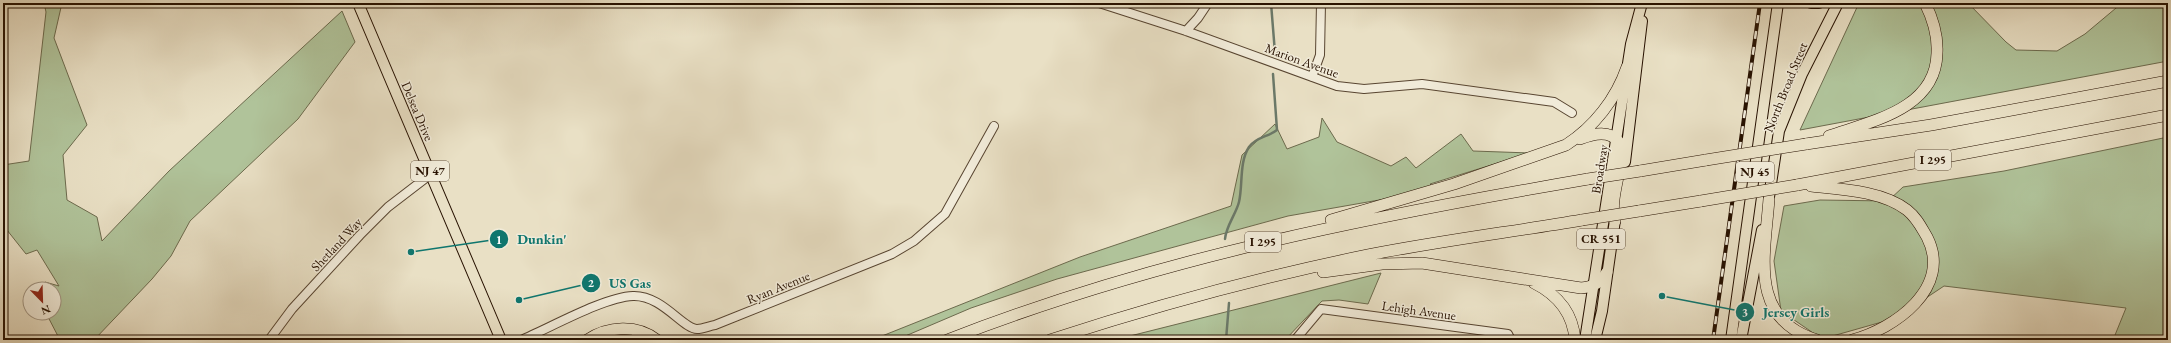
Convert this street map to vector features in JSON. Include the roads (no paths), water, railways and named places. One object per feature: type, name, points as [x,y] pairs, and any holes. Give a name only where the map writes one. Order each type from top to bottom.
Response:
[{"type":"highway","points":[[1806,144],[1898,110],[1914,101],[1927,88],[1935,70],[1937,49],[1934,26],[1925,3]]},
{"type":"highway","points":[[1566,145],[1581,135],[1601,113],[1620,85],[1627,67]]},
{"type":"highway","name":"I 295","points":[[947,340],[1092,289],[1221,252],[1368,219],[1588,179],[1932,125],[2167,81]]},
{"type":"highway","name":"I 295","points":[[1050,340],[1255,280],[1425,245],[1797,185],[2070,134],[2168,114]]},
{"type":"highway","points":[[2070,134],[2135,126],[2168,119]]},
{"type":"highway","points":[[1221,252],[1454,184],[1566,145],[1591,134],[1607,134],[1616,138],[1620,146],[1612,211],[1614,221]]},
{"type":"highway","points":[[1797,185],[1857,192],[1884,198],[1907,210],[1917,220],[1929,240],[1933,261],[1932,274],[1915,305],[1886,327],[1874,334],[1852,340]]},
{"type":"highway","points":[[1769,199],[1764,280],[1768,296],[1777,313],[1788,326],[1800,335],[1817,340]]},
{"type":"highway","points":[[1255,280],[1382,264],[1416,263],[1442,265],[1581,288],[1592,287],[1600,282],[1608,272]]},
{"type":"highway","points":[[1523,278],[1546,290],[1562,304],[1572,322],[1575,340]]},
{"type":"highway","points":[[587,340],[606,332],[625,328],[642,331],[657,340]]},
{"type":"main road","name":"Delsea Drive","points":[[358,3],[501,340]]},
{"type":"main road","name":"Broadway","points":[[1585,340],[1627,67],[1631,44],[1643,3]]},
{"type":"main road","name":"Broadway","points":[[1595,340],[1608,272],[1614,221],[1631,116],[1643,3]]},
{"type":"main road","name":"NJ 45","points":[[1731,340],[1778,3]]},
{"type":"main road","points":[[1811,3],[1819,3]]},
{"type":"main road","name":"North Broad Street","points":[[1741,340],[1769,199],[1779,131],[1802,74],[1838,3]]},
{"type":"street","name":"Marion Avenue","points":[[1099,3],[1186,31],[1337,86],[1357,88],[1422,84],[1554,102],[1572,113]]},
{"type":"street","points":[[1186,31],[1198,18],[1208,3]]},
{"type":"street","points":[[1312,77],[1320,55],[1321,3]]},
{"type":"street","name":"Ryan Avenue","points":[[521,340],[605,303],[633,296],[656,301],[690,328],[697,329],[722,322],[892,254],[914,241],[945,214],[994,126]]},
{"type":"street","name":"Shetland Way","points":[[269,340],[292,309],[360,235],[388,207],[431,174]]},
{"type":"street","name":"Lehigh Avenue","points":[[1295,340],[1321,309],[1508,334],[1512,340]]},
{"type":"waterway","points":[[1271,3],[1275,53]]},
{"type":"waterway","points":[[1225,239],[1227,229],[1239,202],[1242,167],[1246,153],[1255,141],[1277,130],[1273,74]]},
{"type":"waterway","points":[[1226,340],[1229,303]]},
{"type":"railway","points":[[1713,340],[1760,3]]},
{"type":"place","name":"Dunkin'","points":[[411,252]]},
{"type":"place","name":"Jersey Girls","points":[[1662,296]]},
{"type":"place","name":"US Gas","points":[[519,300]]}]
